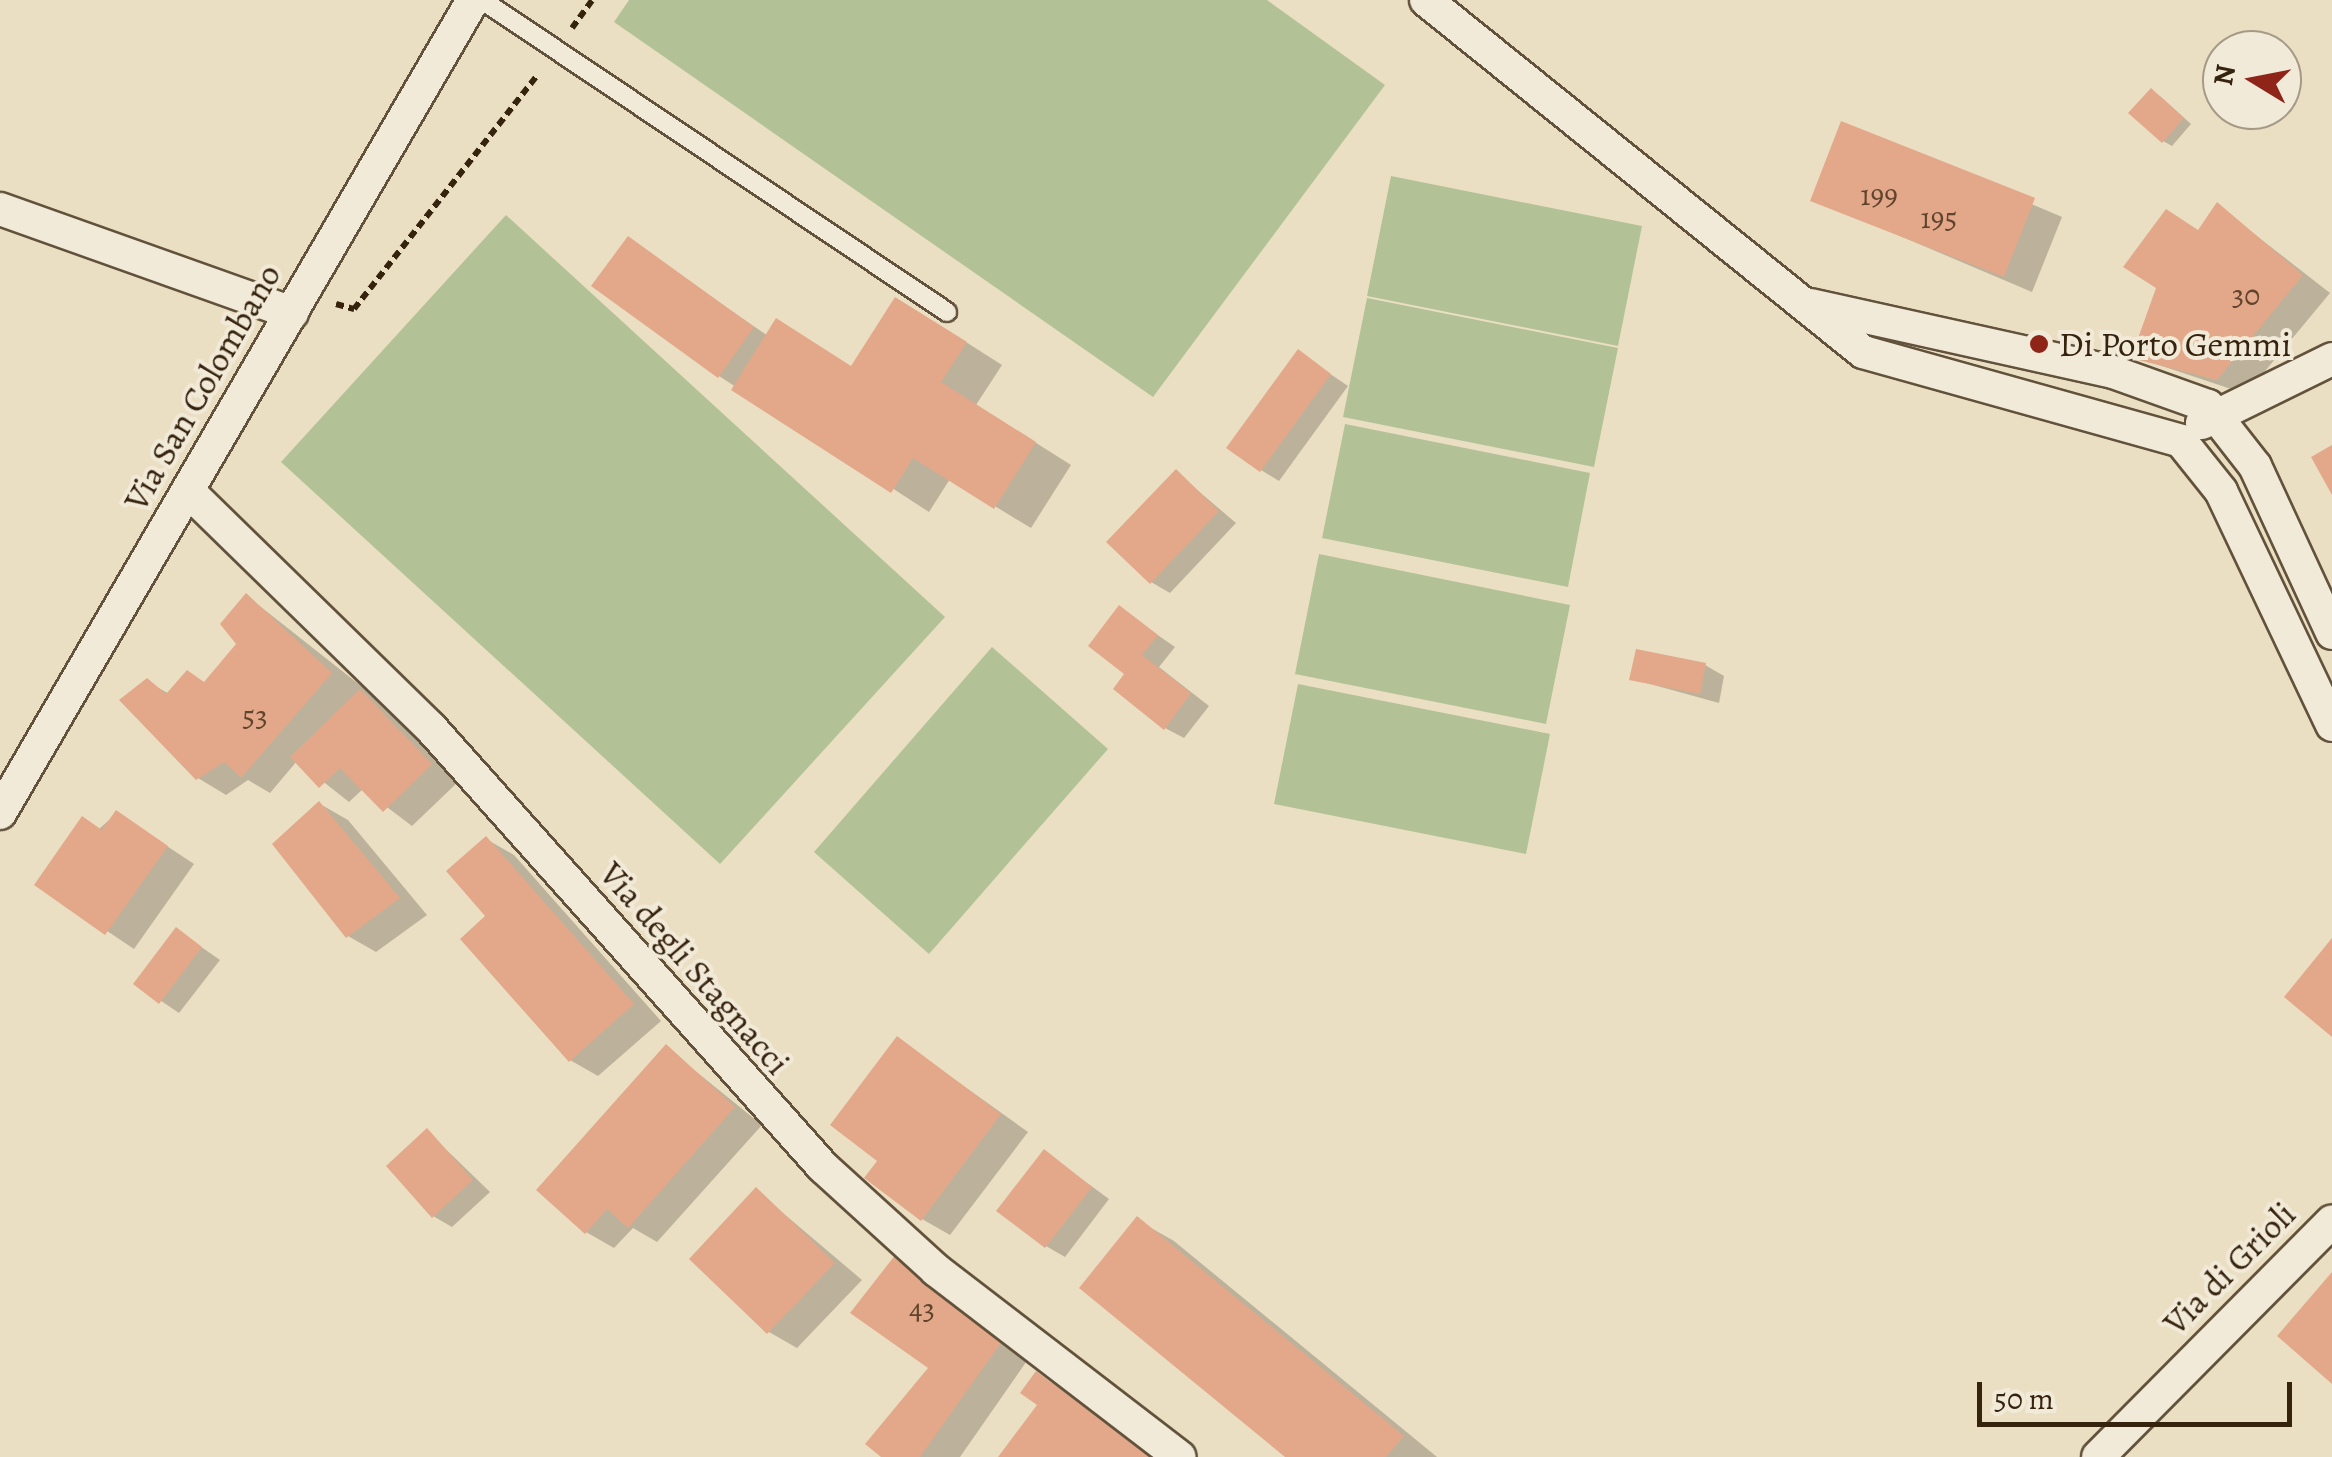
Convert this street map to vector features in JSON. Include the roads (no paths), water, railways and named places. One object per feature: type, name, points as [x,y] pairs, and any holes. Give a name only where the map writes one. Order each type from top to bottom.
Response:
[{"type":"street","name":"Via San Colombano","points":[[0,814],[473,0]]},
{"type":"street","points":[[1435,3],[1673,199],[1810,305],[1838,337],[1886,364],[2169,433],[2220,417],[2332,359]]},
{"type":"street","points":[[0,209],[292,313]]},
{"type":"street","points":[[1810,305],[2145,380],[2190,395],[2220,417],[2255,466],[2332,633]]},
{"type":"street","points":[[2169,433],[2221,491],[2332,724]]},
{"type":"street","name":"Via degli Stagnacci","points":[[188,490],[430,727],[737,1080],[850,1193],[1180,1457]]},
{"type":"street","name":"Via di Grioli","points":[[2098,1457],[2332,1221]]},
{"type":"lane","points":[[482,0],[947,312]]},
{"type":"place","name":"Di Porto Gemmi","points":[[2039,344]]}]
